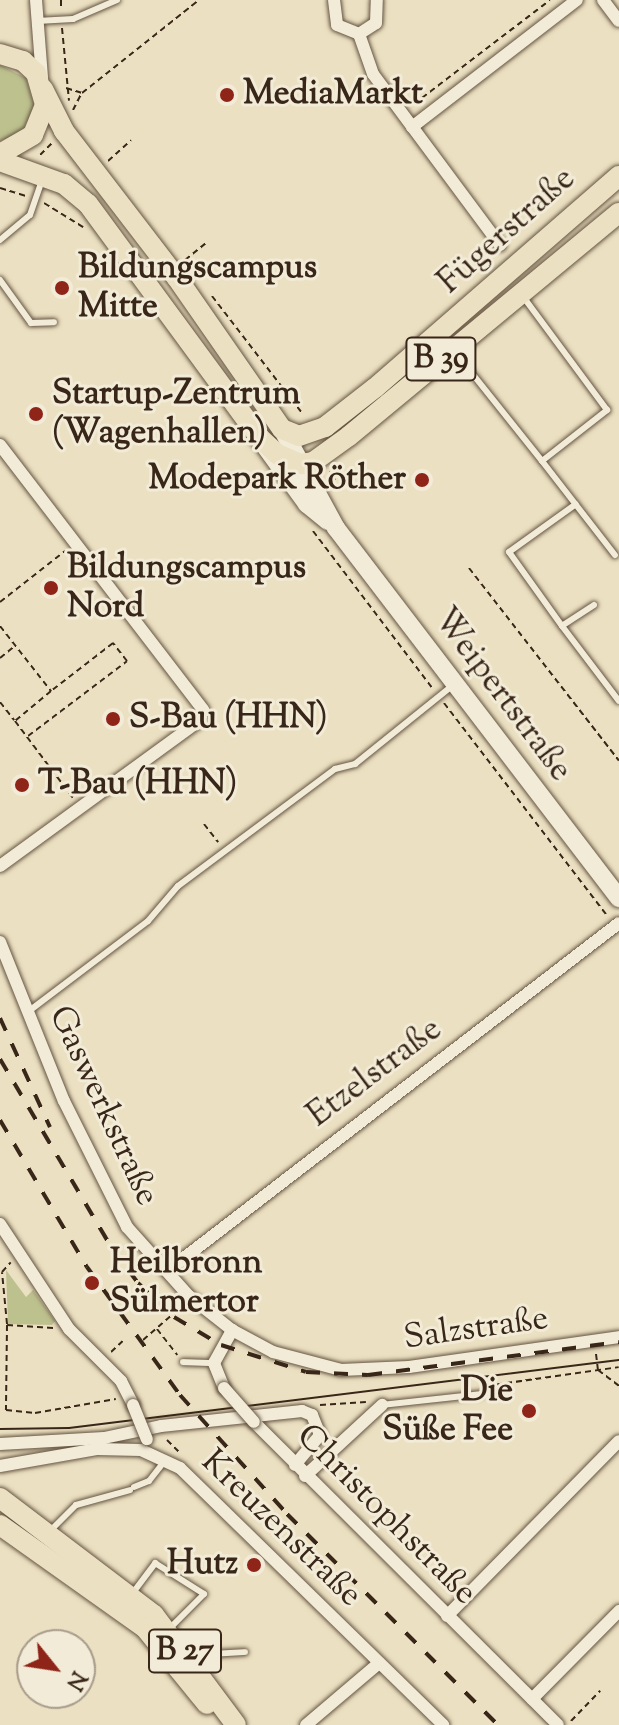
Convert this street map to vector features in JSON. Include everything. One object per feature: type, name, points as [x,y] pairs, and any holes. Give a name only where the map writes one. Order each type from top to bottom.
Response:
[{"type":"main road","name":"Weipertstraße","points":[[0,54],[23,61],[43,89],[64,131],[177,278],[282,429],[336,528],[446,691],[619,898]]},
{"type":"main road","points":[[0,154],[33,135],[45,105],[43,89]]},
{"type":"main road","name":"Weipertstraße","points":[[0,161],[36,172],[88,204],[307,504],[336,528]]},
{"type":"main road","name":"Fügerstraße","points":[[282,429],[299,436],[325,427],[619,176]]},
{"type":"main road","name":"Fügerstraße","points":[[301,464],[323,456],[619,213]]},
{"type":"main road","points":[[260,438],[277,454],[301,464]]},
{"type":"main road","name":"B 27","points":[[0,1498],[131,1595],[168,1630],[236,1725]]},
{"type":"main road","name":"B 27","points":[[0,1525],[145,1628],[220,1725]]},
{"type":"street","points":[[36,0],[43,89]]},
{"type":"street","points":[[334,0],[337,25],[359,34],[370,68],[500,245]]},
{"type":"street","points":[[359,34],[376,23],[377,0]]},
{"type":"street","points":[[412,127],[577,0]]},
{"type":"street","points":[[603,0],[618,18]]},
{"type":"street","points":[[0,445],[203,710],[199,721],[0,866]]},
{"type":"street","name":"Etzelstraße","points":[[167,1271],[617,924]]},
{"type":"street","name":"Gaswerkstraße","points":[[0,942],[64,1101],[127,1227],[167,1271],[232,1330],[273,1352],[341,1370]]},
{"type":"street","points":[[0,1224],[18,1258],[69,1329],[107,1367],[131,1401],[151,1453]]},
{"type":"street","points":[[214,1363],[232,1330]]},
{"type":"street","name":"Salzstraße","points":[[341,1370],[409,1367],[619,1337]]},
{"type":"street","name":"Christophstraße","points":[[214,1363],[224,1388],[305,1476],[558,1725]]},
{"type":"street","points":[[305,1476],[382,1405]]},
{"type":"street","points":[[0,1444],[104,1438],[302,1411],[312,1415],[320,1435],[295,1465]]},
{"type":"street","points":[[447,1616],[619,1441]]},
{"type":"street","name":"Kreuzenstraße","points":[[0,1466],[97,1449],[151,1453],[183,1463],[443,1725]]},
{"type":"street","points":[[532,1699],[619,1611]]},
{"type":"street","points":[[306,1725],[379,1663]]},
{"type":"lane","points":[[36,21],[73,19],[117,0]]},
{"type":"lane","points":[[0,240],[30,215],[37,199],[36,172]]},
{"type":"lane","points":[[0,280],[31,323],[54,322]]},
{"type":"lane","points":[[520,293],[607,410],[542,461]]},
{"type":"lane","points":[[453,349],[615,555]]},
{"type":"lane","points":[[576,504],[509,552],[619,701]]},
{"type":"lane","points":[[562,626],[594,605]]},
{"type":"lane","points":[[28,1012],[148,921],[178,886],[335,769],[355,764],[446,691]]},
{"type":"lane","points":[[183,1362],[214,1363]]},
{"type":"lane","points":[[382,1405],[473,1391],[481,1394]]},
{"type":"lane","points":[[48,1533],[76,1505],[149,1481],[166,1459]]},
{"type":"lane","points":[[131,1595],[155,1563],[204,1594],[168,1630]]},
{"type":"lane","points":[[188,1655],[211,1658],[245,1652]]},
{"type":"path","points":[[73,111],[82,93],[199,0]]},
{"type":"path","points":[[402,113],[550,0]]},
{"type":"path","points":[[65,88],[82,93]]},
{"type":"path","points":[[7,190],[36,172],[64,131]]},
{"type":"path","points":[[108,161],[131,140]]},
{"type":"path","points":[[0,188],[37,199],[87,231]]},
{"type":"path","points":[[184,261],[207,242]]},
{"type":"path","points":[[308,524],[446,691],[617,924]]},
{"type":"path","points":[[0,602],[75,543]]},
{"type":"path","points":[[469,568],[619,761]]},
{"type":"path","points":[[0,626],[51,691]]},
{"type":"path","points":[[15,721],[113,643],[127,661],[27,737]]},
{"type":"path","points":[[0,658],[15,646]]},
{"type":"path","points":[[0,702],[80,807]]},
{"type":"path","points":[[204,824],[227,852]]},
{"type":"path","points":[[18,1258],[2,1272],[7,1325],[6,1410],[35,1413],[131,1401]]},
{"type":"path","points":[[143,1340],[174,1317]]},
{"type":"path","points":[[7,1325],[69,1329]]},
{"type":"path","points":[[157,1329],[183,1362]]},
{"type":"path","points":[[594,1340],[598,1370],[619,1386]]},
{"type":"path","points":[[107,1367],[116,1360],[111,1350],[123,1341]]},
{"type":"path","points":[[473,1391],[619,1367]]},
{"type":"path","points":[[313,1405],[382,1405]]},
{"type":"path","points":[[163,1437],[183,1463]]},
{"type":"path","points":[[568,1725],[600,1691]]},
{"type":"green space","points":[[0,65],[26,78],[35,107],[21,133],[0,141]]},
{"type":"green space","points":[[6,1270],[26,1297],[33,1290],[55,1321],[52,1325],[8,1324]]},
{"type":"tram line","points":[[0,1429],[69,1428],[619,1360]]},
{"type":"railway","points":[[0,1018],[50,1127]]},
{"type":"railway","points":[[0,1059],[111,1247],[138,1283],[174,1317],[221,1345],[306,1372],[368,1375],[619,1342]]},
{"type":"railway","points":[[0,1120],[87,1267],[180,1395],[287,1514],[498,1725]]},
{"type":"place","name":"MediaMarkt","points":[[227,95]]},
{"type":"place","name":"Bildungscampus Mitte","points":[[62,288]]},
{"type":"place","name":"Startup-Zentrum (Wagenhallen)","points":[[36,414]]},
{"type":"place","name":"Modepark Röther","points":[[422,480]]},
{"type":"place","name":"Bildungscampus Nord","points":[[51,588]]},
{"type":"place","name":"S-Bau (HHN)","points":[[113,719]]},
{"type":"place","name":"T-Bau (HHN)","points":[[22,785]]},
{"type":"place","name":"Heilbronn Sülmertor","points":[[92,1283]]},
{"type":"place","name":"Die Süße Fee","points":[[529,1411]]},
{"type":"place","name":"Hutz","points":[[254,1565]]}]
